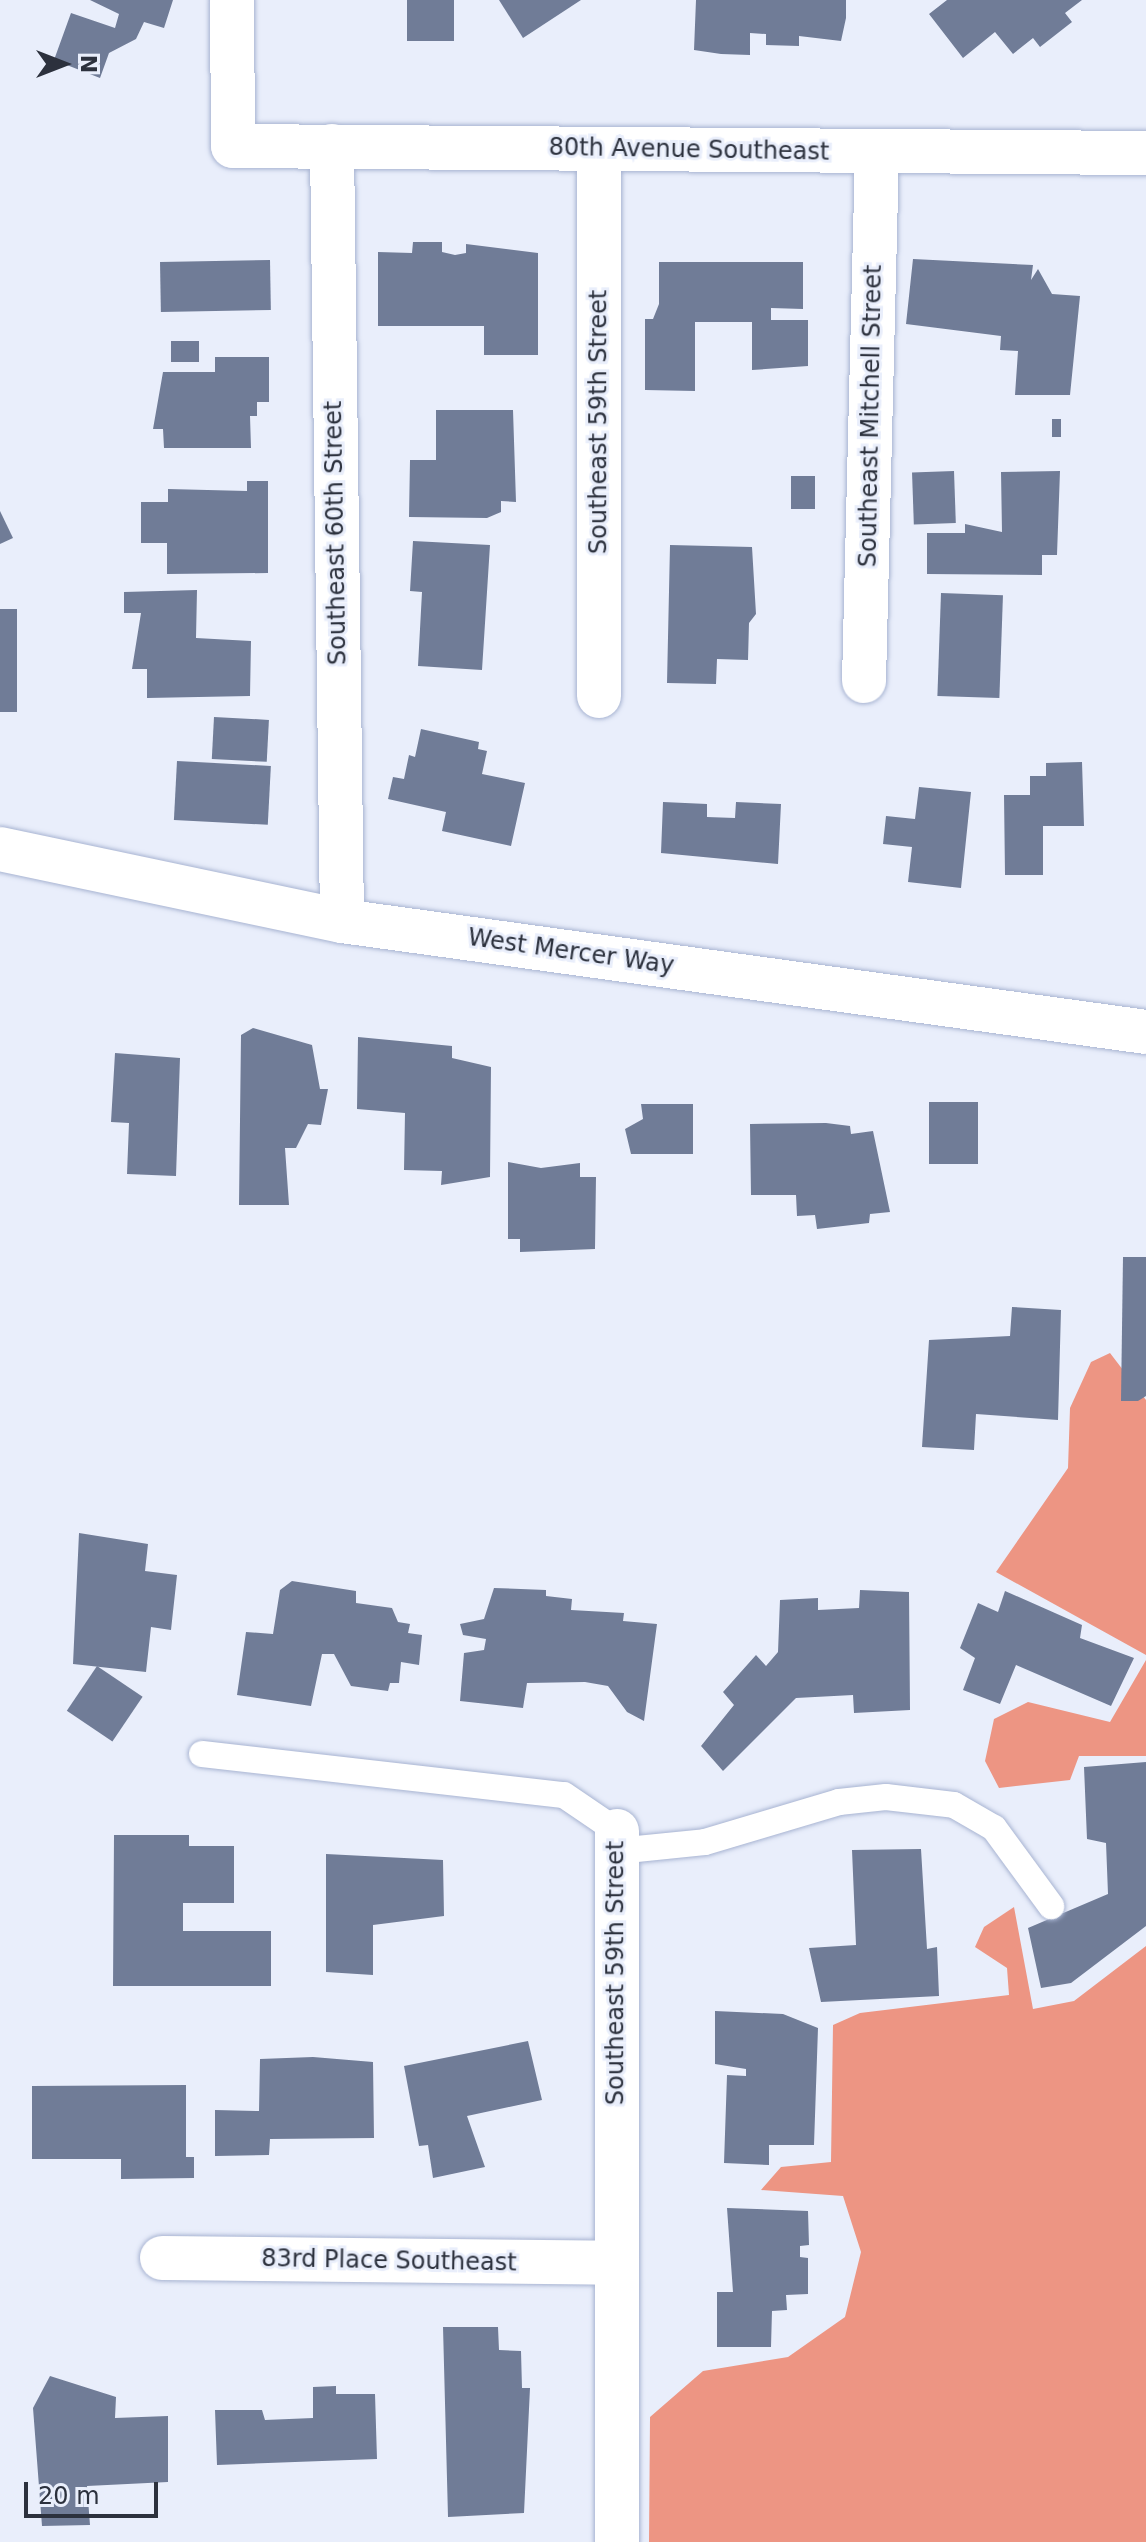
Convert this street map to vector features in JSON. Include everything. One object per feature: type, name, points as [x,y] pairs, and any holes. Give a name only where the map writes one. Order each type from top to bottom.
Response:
[{"type":"street","name":"80th Avenue Southeast","points":[[232,0],[233,146],[1146,153]]},
{"type":"street","name":"Southeast 60th Street","points":[[332,146],[342,921]]},
{"type":"street","name":"Southeast 59th Street","points":[[599,149],[599,696]]},
{"type":"street","name":"Southeast Mitchell Street","points":[[864,681],[877,151]]},
{"type":"street","name":"West Mercer Way","points":[[0,849],[342,921],[1146,1032]]},
{"type":"street","name":"Southeast 59th Street","points":[[617,1841],[617,2542]]},
{"type":"street","name":"83rd Place Southeast","points":[[162,2258],[617,2263]]},
{"type":"lane","name":"Southeast 59th Street","points":[[202,1754],[564,1795],[617,1841]]},
{"type":"lane","points":[[617,1841],[705,1842],[839,1802],[886,1797],[954,1805],[994,1828],[1051,1906]]},
{"type":"shaded area","points":[[1110,1353],[1146,1400],[1146,1655],[996,1572],[1068,1468],[1070,1408],[1091,1362]]},
{"type":"shaded area","points":[[1146,1660],[1146,1756],[1079,1756],[1070,1780],[999,1788],[985,1761],[994,1719],[1028,1702],[1110,1722]]},
{"type":"shaded area","points":[[1014,1907],[1033,2009],[1074,2001],[1146,1946],[1146,2542],[649,2542],[650,2417],[703,2371],[788,2357],[845,2317],[861,2252],[843,2196],[761,2190],[781,2167],[831,2162],[833,2025],[860,2013],[1009,1995],[1007,1968],[975,1947],[984,1927]]},
{"type":"building","points":[[90,0],[173,0],[164,28],[144,22],[136,39],[109,53],[100,78],[54,60],[71,13],[115,28],[119,14]]},
{"type":"building","points":[[407,0],[454,0],[454,41],[407,41]]},
{"type":"building","points":[[499,0],[581,0],[523,38]]},
{"type":"building","points":[[696,0],[846,0],[846,18],[841,41],[799,36],[799,46],[766,45],[766,34],[750,33],[750,55],[721,54],[694,50]]},
{"type":"building","points":[[947,0],[1082,0],[1065,13],[1072,22],[1040,47],[1033,38],[1013,54],[995,32],[963,58],[929,14]]},
{"type":"building","points":[[413,242],[442,242],[442,252],[455,255],[466,253],[466,244],[538,253],[538,355],[484,355],[484,326],[378,326],[378,252],[412,253]]},
{"type":"building","points":[[913,259],[1033,265],[1031,280],[1038,269],[1052,294],[1080,296],[1070,395],[1015,395],[1018,351],[1000,350],[1001,336],[906,324]]},
{"type":"building","points":[[270,260],[271,310],[161,312],[160,262]]},
{"type":"building","points":[[659,262],[803,262],[803,309],[771,308],[771,320],[808,320],[808,366],[752,370],[752,322],[695,322],[695,391],[645,390],[645,319],[653,319],[659,304]]},
{"type":"building","points":[[171,341],[199,341],[199,362],[171,362]]},
{"type":"building","points":[[215,357],[269,357],[269,402],[257,402],[257,416],[250,416],[251,448],[164,448],[163,429],[153,429],[163,372],[215,372]]},
{"type":"building","points":[[436,410],[513,410],[516,502],[501,501],[501,512],[487,518],[409,517],[410,460],[436,460]]},
{"type":"building","points":[[1052,419],[1061,419],[1061,437],[1052,437]]},
{"type":"building","points":[[954,471],[956,523],[914,524],[912,472]]},
{"type":"building","points":[[1060,471],[1057,555],[1042,555],[1042,575],[927,574],[927,533],[965,533],[965,524],[1002,532],[1001,472]]},
{"type":"building","points":[[791,476],[815,476],[815,509],[791,509]]},
{"type":"building","points":[[247,481],[268,481],[268,573],[167,574],[167,543],[141,543],[141,502],[168,502],[168,489],[247,491]]},
{"type":"building","points":[[0,511],[13,538],[0,544]]},
{"type":"building","points":[[413,541],[490,545],[482,670],[418,666],[422,592],[410,591]]},
{"type":"building","points":[[670,545],[752,547],[756,614],[749,623],[748,660],[717,659],[716,684],[667,683]]},
{"type":"building","points":[[197,590],[196,638],[251,641],[250,696],[147,698],[147,669],[132,669],[141,613],[124,613],[124,592]]},
{"type":"building","points":[[941,593],[1003,595],[999,698],[937,696]]},
{"type":"building","points":[[0,609],[17,609],[17,712],[0,712]]},
{"type":"building","points":[[214,717],[269,720],[267,762],[212,759]]},
{"type":"building","points":[[421,729],[479,742],[478,749],[487,751],[482,774],[525,783],[511,846],[442,831],[446,812],[388,799],[393,777],[404,779],[409,755],[415,757]]},
{"type":"building","points":[[177,761],[271,766],[268,825],[174,820]]},
{"type":"building","points":[[1082,762],[1084,826],[1043,826],[1043,875],[1005,875],[1004,795],[1030,795],[1030,776],[1046,776],[1046,763]]},
{"type":"building","points":[[919,787],[971,792],[961,888],[908,882],[912,847],[883,844],[886,816],[915,819]]},
{"type":"building","points":[[663,802],[707,804],[707,817],[735,818],[736,802],[781,804],[778,864],[661,853]]},
{"type":"building","points":[[253,1028],[312,1045],[320,1089],[328,1089],[321,1125],[308,1124],[296,1148],[285,1148],[289,1205],[239,1205],[241,1035]]},
{"type":"building","points":[[358,1037],[452,1046],[452,1058],[491,1067],[490,1177],[441,1185],[442,1171],[404,1170],[405,1113],[357,1109]]},
{"type":"building","points":[[115,1053],[180,1058],[176,1176],[127,1174],[129,1123],[111,1122]]},
{"type":"building","points":[[929,1102],[978,1102],[978,1164],[929,1164]]},
{"type":"building","points":[[641,1104],[693,1104],[693,1154],[631,1154],[625,1129],[643,1119]]},
{"type":"building","points":[[826,1123],[850,1126],[851,1134],[873,1131],[890,1212],[870,1214],[869,1223],[817,1229],[815,1215],[797,1216],[796,1195],[751,1195],[750,1124]]},
{"type":"building","points":[[508,1162],[541,1168],[580,1163],[580,1177],[596,1177],[595,1249],[520,1252],[520,1239],[508,1239]]},
{"type":"building","points":[[1123,1257],[1146,1257],[1146,1396],[1138,1401],[1121,1401]]},
{"type":"building","points":[[1012,1307],[1061,1310],[1058,1420],[976,1414],[974,1450],[922,1447],[929,1340],[1010,1336]]},
{"type":"building","points":[[79,1533],[148,1544],[145,1571],[177,1575],[171,1630],[151,1627],[146,1672],[73,1664]]},
{"type":"building","points":[[292,1581],[356,1591],[356,1603],[392,1608],[398,1622],[410,1624],[408,1633],[422,1635],[419,1665],[401,1662],[399,1683],[390,1683],[388,1691],[351,1686],[334,1654],[322,1654],[311,1706],[237,1695],[246,1632],[273,1634],[280,1590]]},
{"type":"building","points":[[494,1588],[546,1590],[546,1596],[572,1599],[571,1610],[624,1613],[623,1621],[657,1624],[644,1721],[627,1712],[608,1686],[585,1682],[527,1683],[523,1708],[460,1701],[464,1653],[484,1650],[486,1639],[463,1635],[460,1624],[484,1619]]},
{"type":"building","points":[[860,1590],[909,1592],[910,1710],[854,1713],[853,1695],[796,1698],[723,1771],[701,1746],[734,1705],[723,1692],[756,1655],[766,1666],[778,1652],[780,1600],[818,1598],[818,1610],[859,1608]]},
{"type":"building","points":[[1005,1591],[1082,1625],[1080,1638],[1134,1658],[1111,1706],[1016,1665],[1000,1704],[963,1690],[975,1658],[960,1648],[978,1603],[998,1612]]},
{"type":"building","points":[[97,1666],[143,1697],[112,1742],[67,1711]]},
{"type":"building","points":[[1146,1762],[1146,1926],[1071,1983],[1041,1988],[1028,1928],[1108,1894],[1106,1843],[1087,1839],[1084,1767]]},
{"type":"building","points":[[114,1835],[189,1835],[189,1846],[234,1846],[234,1903],[183,1903],[183,1931],[271,1931],[271,1986],[113,1986]]},
{"type":"building","points":[[921,1849],[927,1949],[937,1947],[939,1996],[821,2002],[809,1948],[856,1945],[852,1850]]},
{"type":"building","points":[[326,1854],[443,1860],[444,1916],[373,1925],[373,1975],[326,1972]]},
{"type":"building","points":[[715,2011],[783,2014],[818,2028],[814,2145],[769,2145],[769,2165],[724,2163],[727,2075],[746,2076],[746,2069],[715,2064]]},
{"type":"building","points":[[528,2041],[542,2100],[467,2116],[485,2167],[433,2178],[428,2145],[419,2146],[404,2066]]},
{"type":"building","points":[[313,2057],[373,2062],[374,2138],[270,2139],[269,2155],[215,2156],[215,2110],[259,2111],[260,2059]]},
{"type":"building","points":[[186,2085],[186,2157],[194,2157],[194,2178],[121,2179],[121,2159],[32,2159],[32,2086]]},
{"type":"building","points":[[727,2208],[808,2211],[809,2245],[800,2246],[800,2257],[808,2258],[808,2294],[786,2295],[787,2310],[772,2311],[771,2347],[717,2347],[717,2292],[733,2292]]},
{"type":"building","points":[[443,2327],[498,2327],[499,2350],[521,2351],[522,2388],[530,2388],[524,2513],[448,2517]]},
{"type":"building","points":[[50,2376],[116,2397],[115,2418],[168,2416],[168,2482],[87,2486],[90,2525],[42,2526],[33,2408]]},
{"type":"building","points":[[336,2386],[336,2394],[375,2394],[377,2459],[217,2465],[215,2410],[262,2410],[265,2420],[313,2418],[313,2387]]}]
